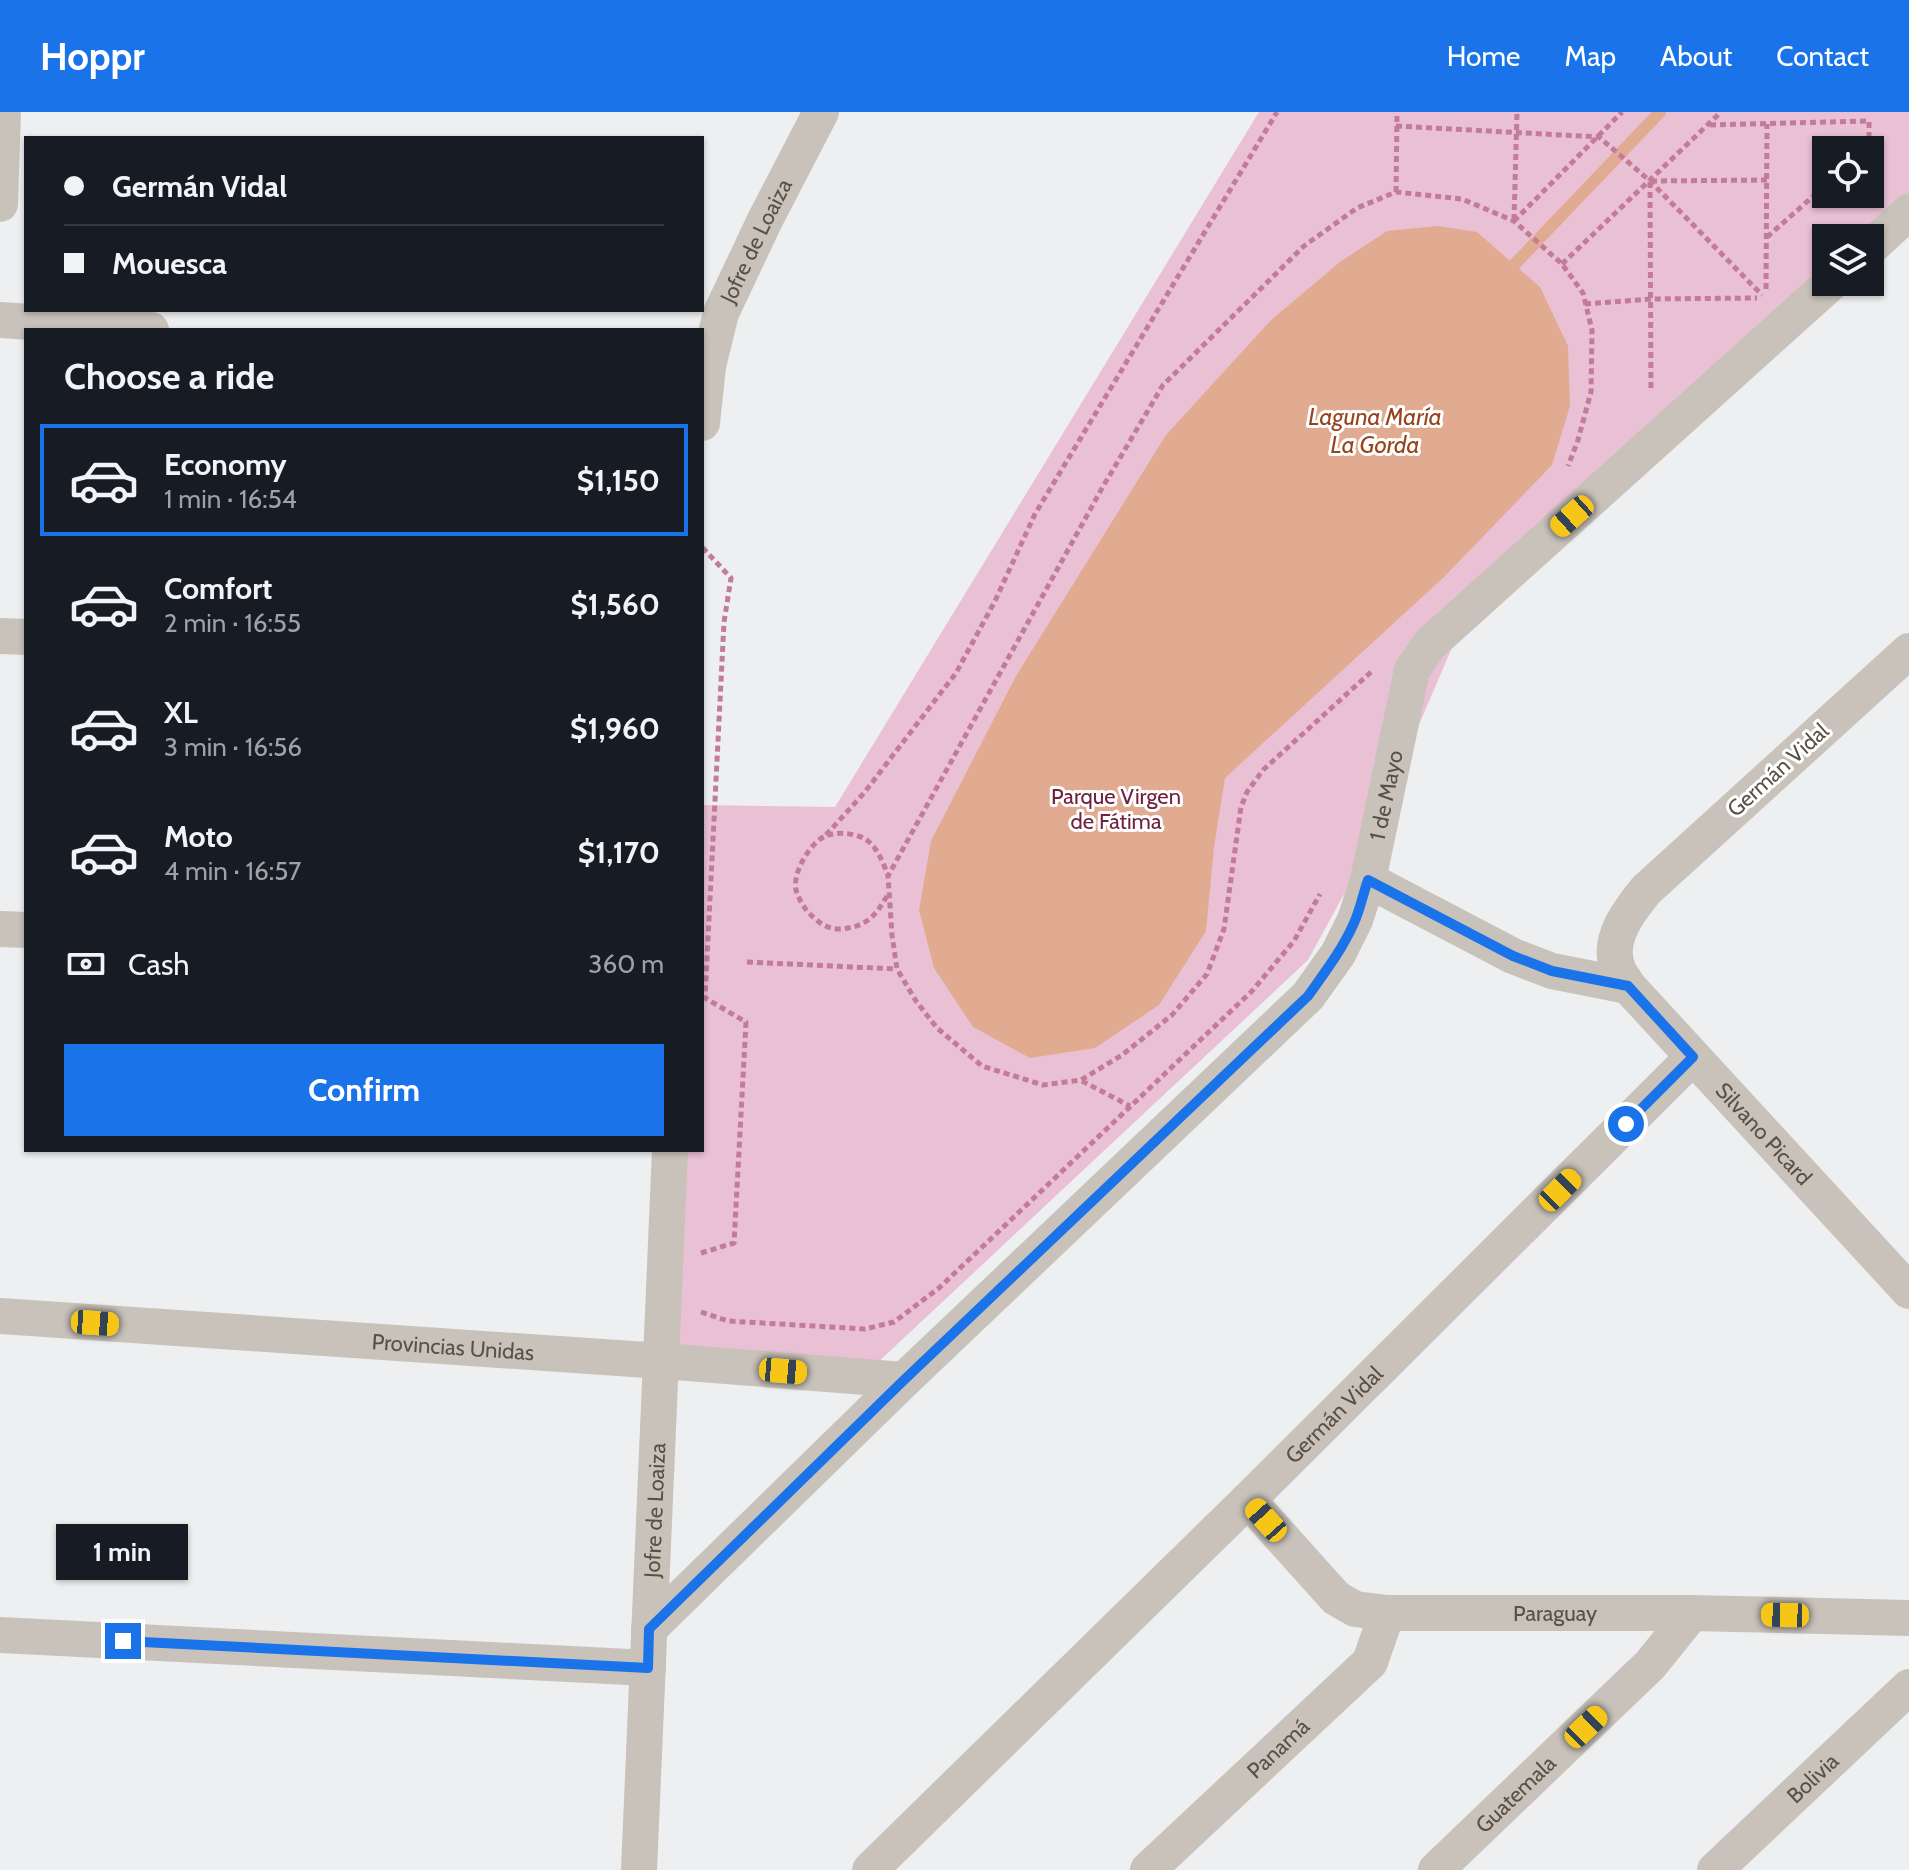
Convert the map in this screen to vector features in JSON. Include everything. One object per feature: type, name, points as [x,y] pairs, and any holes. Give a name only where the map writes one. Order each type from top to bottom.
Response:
[{"type":"street","points":[[0,204],[3,112]]},
{"type":"street","name":"Jofre de Loaiza","points":[[705,366],[721,313],[821,112]]},
{"type":"street","points":[[1884,235],[1909,212]]},
{"type":"street","name":"1 de Mayo","points":[[649,1629],[904,1380],[1308,996],[1338,954],[1355,920],[1368,880],[1412,670],[1430,644],[1816,296]]},
{"type":"street","points":[[0,320],[121,328]]},
{"type":"street","points":[[0,636],[24,637]]},
{"type":"street","name":"Germán Vidal","points":[[1646,890],[1909,651]]},
{"type":"street","points":[[1368,880],[1513,956],[1552,971],[1628,986]]},
{"type":"street","name":"Silvano Picard","points":[[1646,890],[1625,917],[1614,947],[1617,968],[1628,986],[1909,1291]]},
{"type":"street","points":[[0,929],[24,930]]},
{"type":"street","name":"Germán Vidal","points":[[870,1870],[1248,1500],[1693,1057]]},
{"type":"street","name":"Jofre de Loaiza","points":[[639,1870],[670,1152]]},
{"type":"street","name":"Provincias Unidas","points":[[0,1316],[904,1380]]},
{"type":"street","name":"Paraguay","points":[[1248,1500],[1336,1598],[1355,1609],[1387,1613],[1692,1613],[1909,1618]]},
{"type":"street","name":"Panamá","points":[[1148,1870],[1370,1662],[1387,1613]]},
{"type":"street","name":"Guatemala","points":[[1436,1870],[1650,1665],[1692,1613]]},
{"type":"street","points":[[0,1635],[648,1668]]},
{"type":"street","name":"Bolivia","points":[[1715,1870],[1909,1687]]},
{"type":"path","points":[[888,895],[878,912],[862,926],[831,929],[804,908],[796,889],[798,870],[809,850],[864,793],[956,673],[995,601],[1035,514],[1277,112]]},
{"type":"path","points":[[1396,192],[1397,112]]},
{"type":"path","points":[[1514,221],[1517,112]]},
{"type":"path","points":[[1514,221],[1622,112]]},
{"type":"path","points":[[1562,264],[1721,112]]},
{"type":"path","points":[[1708,125],[1869,121],[1869,136]]},
{"type":"path","points":[[1766,298],[1767,124]]},
{"type":"path","points":[[1396,126],[1599,137],[1650,181],[1766,298]]},
{"type":"path","points":[[1650,181],[1767,180]]},
{"type":"path","points":[[1650,181],[1651,403]]},
{"type":"path","points":[[888,876],[1101,490],[1163,385],[1304,246],[1357,208],[1396,192],[1462,199],[1514,221],[1562,264],[1583,293],[1592,330],[1591,392],[1578,440],[1563,477]]},
{"type":"path","points":[[1766,237],[1812,197]]},
{"type":"path","points":[[1585,304],[1651,299],[1766,298]]},
{"type":"path","points":[[689,1257],[734,1243],[746,1022],[705,998],[724,622],[731,578],[704,549]]},
{"type":"path","points":[[826,835],[848,834],[866,839],[879,854],[888,876],[897,969],[937,1028],[982,1066],[1043,1085],[1081,1080],[1122,1055],[1172,1015],[1207,974],[1224,929],[1241,807],[1247,792],[1263,770],[1374,669]]},
{"type":"path","points":[[696,1306],[703,1314],[728,1321],[865,1329],[894,1322],[939,1288],[1252,991],[1294,941],[1322,890]]},
{"type":"path","points":[[747,962],[897,969]]},
{"type":"path","points":[[1081,1080],[1130,1106]]},
{"type":"green space","name":"Parque Virgen de Fátima","points":[[1259,112],[1909,112],[1909,201],[1884,224],[1812,224],[1812,290],[1472,601],[1354,876],[1308,960],[875,1365],[678,1345],[687,1152],[704,1152],[704,805],[835,807]]},
{"type":"water","name":"Laguna María La Gorda","points":[[1438,226],[1477,232],[1540,287],[1568,346],[1570,406],[1552,465],[1444,577],[1225,778],[1214,847],[1206,931],[1159,1005],[1095,1048],[1030,1058],[973,1027],[934,968],[919,910],[931,841],[1016,676],[1166,435],[1271,320],[1340,262],[1387,231]]},
{"type":"waterway","points":[[1514,265],[1660,112]]},
{"type":"route","points":[[123,1641],[648,1668],[649,1629],[904,1380],[1308,996],[1347,937],[1368,880],[1513,956],[1552,971],[1628,986],[1693,1057],[1626,1124]]}]
